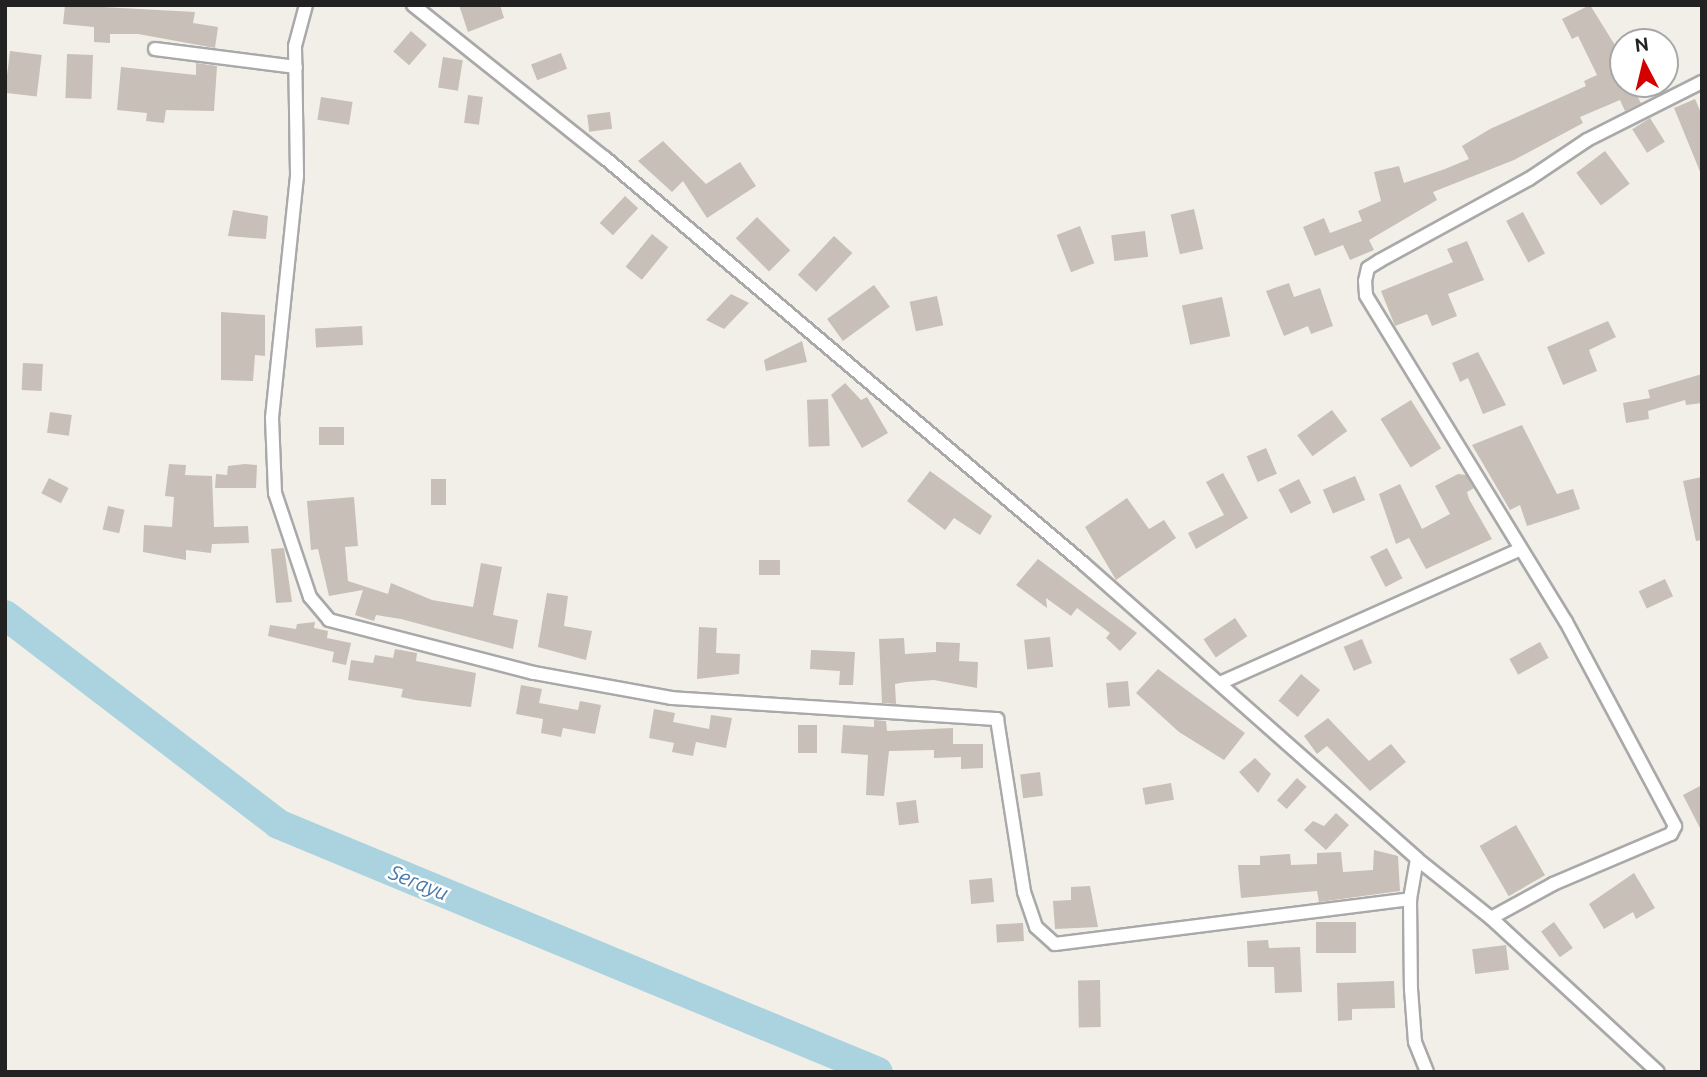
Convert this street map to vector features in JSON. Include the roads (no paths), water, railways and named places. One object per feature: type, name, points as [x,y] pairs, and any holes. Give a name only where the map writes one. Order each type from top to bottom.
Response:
[{"type":"street","points":[[306,5],[295,47],[297,176],[272,418],[275,493],[310,597],[329,620],[534,673],[671,698],[997,719],[1024,892],[1036,927],[1055,944],[1410,899]]},
{"type":"street","points":[[413,5],[605,158],[1220,683],[1418,859],[1491,918],[1658,1072]]},
{"type":"street","points":[[155,49],[296,68]]},
{"type":"street","points":[[1491,918],[1553,884],[1671,834],[1675,826],[1566,622],[1519,550],[1366,295],[1368,268],[1529,179],[1587,140],[1702,82]]},
{"type":"street","points":[[1220,683],[1519,550]]},
{"type":"street","points":[[1418,859],[1410,899],[1415,1042],[1427,1072]]},
{"type":"waterway","name":"Serayu","points":[[5,615],[278,824],[878,1072]]}]
